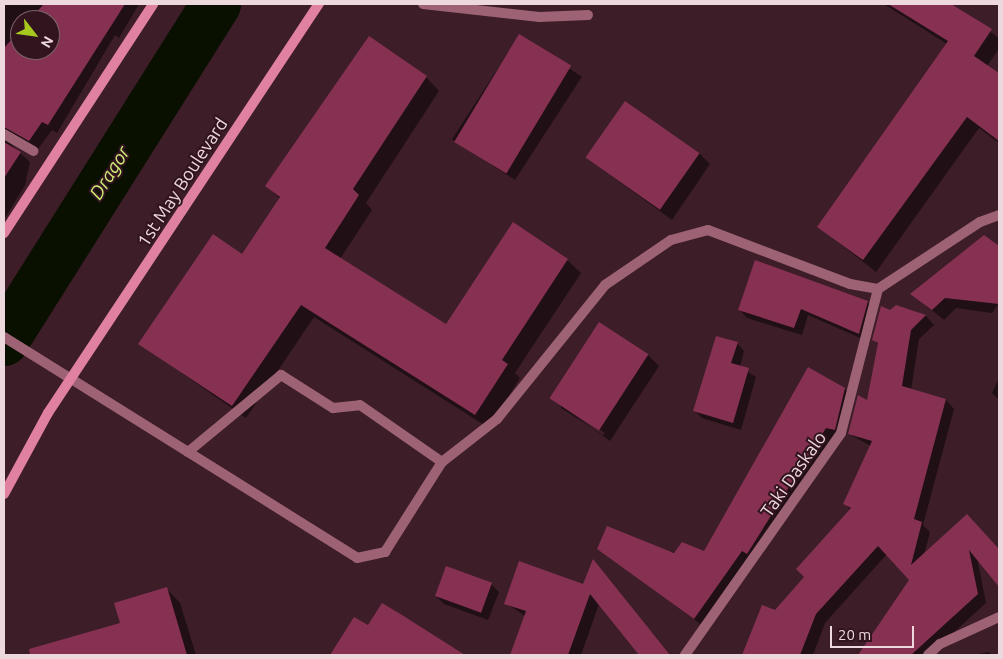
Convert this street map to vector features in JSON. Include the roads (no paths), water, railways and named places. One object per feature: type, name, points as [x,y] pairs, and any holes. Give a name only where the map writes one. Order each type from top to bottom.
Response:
[{"type":"main road","points":[[4,233],[153,4]]},
{"type":"main road","name":"1st May Boulevard","points":[[4,494],[72,379],[319,4]]},
{"type":"street","points":[[423,4],[539,17],[588,15]]},
{"type":"street","points":[[4,134],[33,151]]},
{"type":"street","points":[[4,336],[357,558],[385,552],[442,462],[498,418],[605,285],[671,240],[708,230],[850,284],[878,289],[980,222],[999,215]]},
{"type":"street","name":"Taki Daskalo","points":[[685,655],[841,433],[878,289]]},
{"type":"street","points":[[188,452],[281,375],[333,408],[360,405],[442,462]]},
{"type":"street","points":[[928,655],[940,644],[999,617]]},
{"type":"waterway","name":"Dragor","points":[[4,341],[216,4]]}]
